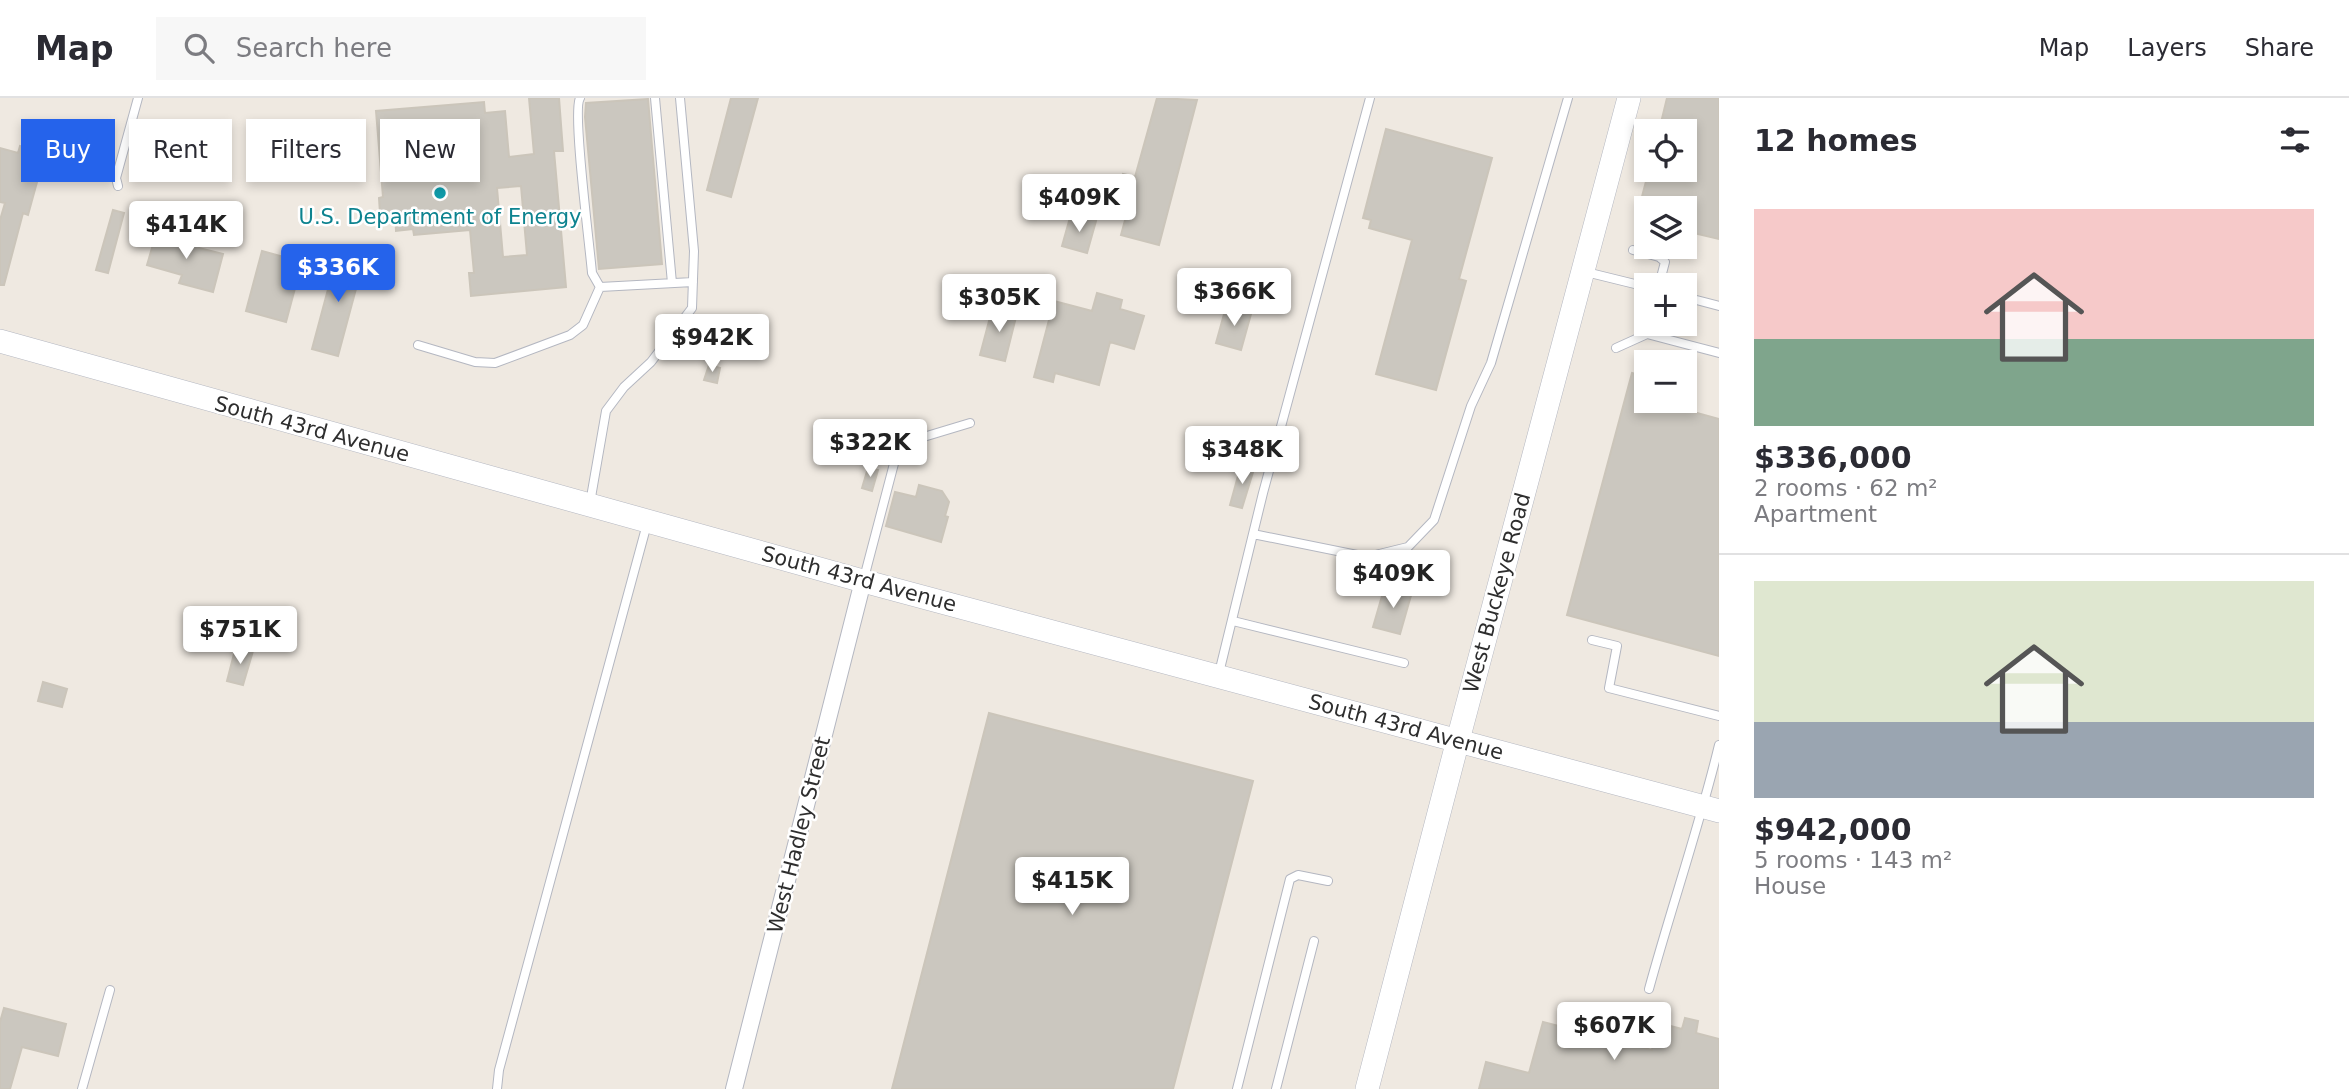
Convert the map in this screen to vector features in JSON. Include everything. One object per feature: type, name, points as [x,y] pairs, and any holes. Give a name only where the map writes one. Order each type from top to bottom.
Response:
[{"type":"main road","name":"West Buckeye Road","points":[[1367,1089],[1629,98]]},
{"type":"main road","name":"South 43rd Avenue","points":[[0,341],[647,522],[1711,809]]},
{"type":"street","name":"West Hadley Street","points":[[734,1089],[863,581]]},
{"type":"lane","points":[[118,186],[116,178],[138,98]]},
{"type":"lane","points":[[580,98],[577,102],[578,131],[592,272],[600,287]]},
{"type":"lane","points":[[654,98],[672,283]]},
{"type":"lane","points":[[589,506],[606,411],[624,387],[651,362],[692,308],[694,251],[680,98]]},
{"type":"lane","points":[[1218,676],[1253,534],[1370,98]]},
{"type":"lane","points":[[1253,534],[1367,557],[1408,547],[1434,520],[1471,407],[1491,363],[1568,98]]},
{"type":"lane","points":[[1633,250],[1659,257],[1665,262],[1662,273]]},
{"type":"lane","points":[[1583,272],[1634,284]]},
{"type":"lane","points":[[600,287],[693,282]]},
{"type":"lane","points":[[418,345],[475,362],[495,363],[570,335],[583,325],[600,287]]},
{"type":"lane","points":[[1697,301],[1719,306]]},
{"type":"lane","points":[[1616,348],[1647,334],[1719,354]]},
{"type":"lane","points":[[863,581],[896,456],[907,442],[970,423]]},
{"type":"lane","points":[[497,1089],[502,1057],[647,522]]},
{"type":"lane","points":[[1233,621],[1404,663]]},
{"type":"lane","points":[[1592,640],[1618,646],[1609,688],[1719,716]]},
{"type":"lane","points":[[1649,989],[1674,898],[1711,809],[1719,745]]},
{"type":"lane","points":[[1237,1089],[1290,879],[1298,875],[1328,881]]},
{"type":"lane","points":[[1276,1089],[1314,941]]},
{"type":"lane","points":[[82,1089],[110,990]]},
{"type":"building","name":"U.S. Department of Energy","points":[[529,98],[559,98],[563,151],[554,151],[566,287],[471,296],[469,273],[474,273],[470,230],[414,235],[413,229],[396,231],[395,212],[380,213],[379,198],[383,197],[382,182],[480,182],[480,119],[380,119],[380,160],[376,111],[484,102],[485,113],[505,111],[509,157],[534,154]],"holes":[[[521,186],[527,255],[503,257],[497,188]]]},
{"type":"building","points":[[731,98],[758,98],[731,197],[707,190]]},
{"type":"building","points":[[1157,98],[1197,100],[1159,245],[1121,235],[1131,198],[1118,194],[1123,174],[1135,177]]},
{"type":"building","points":[[1667,98],[1719,98],[1719,239],[1697,234],[1697,196],[1642,196],[1646,182],[1697,182],[1697,119],[1662,119]]},
{"type":"building","points":[[648,99],[662,264],[599,269],[586,103]]},
{"type":"building","points":[[1386,129],[1492,158],[1459,279],[1466,281],[1436,390],[1376,374],[1412,240],[1369,228],[1371,220],[1363,218]]},
{"type":"building","points":[[21,146],[21,182],[37,182],[28,215],[23,213],[4,285],[0,285],[0,220],[5,203],[0,202],[0,148],[18,153]]},
{"type":"building","points":[[113,210],[124,213],[108,273],[96,270]]},
{"type":"building","points":[[1071,214],[1096,221],[1087,253],[1062,246]]},
{"type":"building","points":[[157,231],[201,242],[199,248],[223,254],[213,292],[179,283],[182,275],[147,265]]},
{"type":"building","points":[[262,251],[302,262],[286,322],[246,311]]},
{"type":"building","points":[[338,252],[364,259],[338,356],[312,349]]},
{"type":"building","points":[[1097,293],[1122,300],[1120,309],[1144,316],[1134,349],[1110,342],[1099,385],[1055,373],[1053,382],[1034,377],[1054,301],[1092,311]]},
{"type":"building","points":[[993,306],[1017,313],[1005,361],[980,355]]},
{"type":"building","points":[[1226,307],[1251,314],[1241,350],[1216,343]]},
{"type":"building","points":[[709,365],[720,368],[717,383],[704,380]]},
{"type":"building","points":[[1634,374],[1634,413],[1697,413],[1719,419],[1719,656],[1567,615]]},
{"type":"building","points":[[1241,465],[1254,469],[1242,508],[1230,505]]},
{"type":"building","points":[[868,468],[878,470],[872,491],[862,488]]},
{"type":"building","points":[[919,485],[942,491],[949,502],[941,542],[886,526],[895,492],[916,497]]},
{"type":"building","points":[[1388,585],[1412,592],[1400,634],[1373,627]]},
{"type":"building","points":[[236,646],[253,651],[243,685],[227,681]]},
{"type":"building","points":[[43,682],[67,689],[62,707],[38,701]]},
{"type":"building","points":[[989,713],[1253,781],[1173,1089],[892,1089]]},
{"type":"building","points":[[4,1008],[66,1024],[58,1056],[22,1047],[10,1089],[0,1089],[0,1022]]},
{"type":"building","points":[[1685,1018],[1698,1021],[1696,1033],[1719,1039],[1719,1089],[1479,1089],[1486,1062],[1529,1073],[1543,1022],[1652,1050],[1659,1023],[1682,1029]]},
{"type":"place","name":"U.S. Department of Energy","points":[[440,193]]}]
